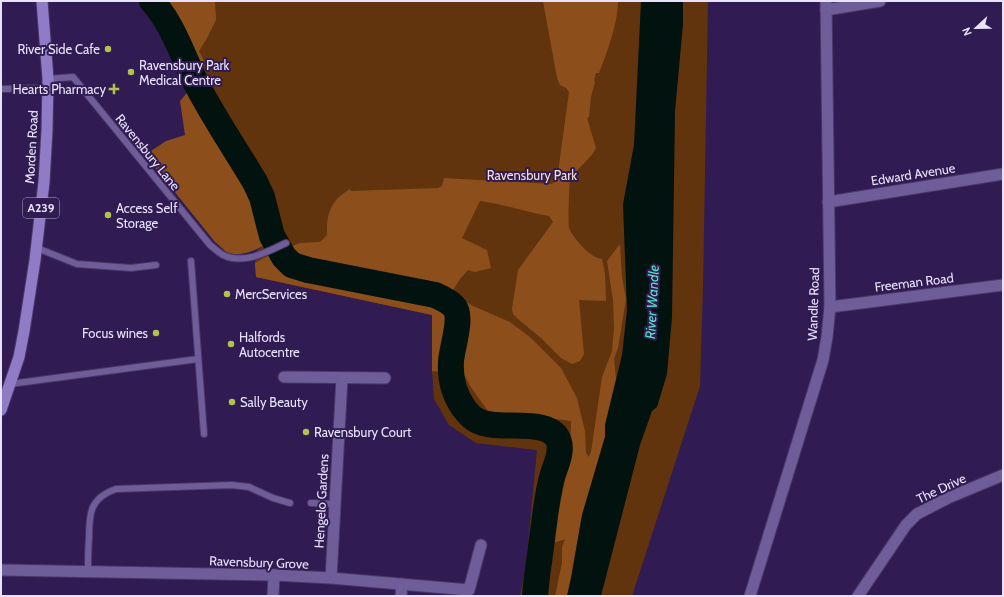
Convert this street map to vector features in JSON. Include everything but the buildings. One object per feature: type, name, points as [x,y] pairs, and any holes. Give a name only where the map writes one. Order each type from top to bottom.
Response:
[{"type":"main road","name":"Morden Road","points":[[1,410],[19,357],[24,331],[37,248],[46,160],[48,130],[47,84],[42,1]]},
{"type":"street","points":[[826,5],[880,1]]},
{"type":"street","name":"Wandle Road","points":[[750,596],[823,360],[827,338],[830,307],[826,5]]},
{"type":"street","name":"Edward Avenue","points":[[828,202],[1003,174]]},
{"type":"street","name":"Freeman Road","points":[[830,307],[1003,284]]},
{"type":"street","points":[[284,377],[385,378]]},
{"type":"street","name":"Hengelo Gardens","points":[[331,578],[342,378]]},
{"type":"street","name":"The Drive","points":[[858,596],[906,526],[917,514],[941,501],[1003,476]]},
{"type":"street","name":"Ravensbury Grove","points":[[1,570],[274,575],[331,578],[469,590],[481,545]]},
{"type":"street","points":[[273,596],[274,575]]},
{"type":"street","points":[[401,596],[402,584]]},
{"type":"lane","name":"Ravensbury Lane","points":[[47,84],[73,77],[210,245],[223,255],[240,259],[254,257],[286,243]]},
{"type":"lane","points":[[1,89],[47,84]]},
{"type":"lane","points":[[37,248],[77,264],[131,268],[156,265]]},
{"type":"lane","points":[[191,261],[204,434]]},
{"type":"lane","points":[[10,384],[198,359]]},
{"type":"lane","points":[[88,572],[89,517],[98,499],[106,492],[116,488],[232,485],[250,488],[273,498],[290,503]]},
{"type":"lane","points":[[311,503],[335,504]]},
{"type":"green space","name":"Ravensbury Park","points":[[146,1],[708,1],[700,386],[632,596],[520,596],[526,565],[537,450],[476,443],[449,425],[434,399],[432,371],[432,315],[256,277],[255,263],[257,250],[268,243],[252,186],[192,87],[176,48],[156,11]]},
{"type":"shaded area","points":[[146,1],[215,1],[216,20],[199,51],[206,65],[199,69],[202,76],[190,82],[166,29]]},
{"type":"shaded area","points":[[543,1],[618,1],[618,10],[609,47],[599,73],[596,73],[589,117],[587,118],[596,148],[575,173],[570,182],[569,228],[588,252],[597,258],[602,259],[605,274],[606,301],[579,300],[584,354],[580,361],[572,364],[561,358],[541,338],[513,314],[512,309],[518,270],[553,222],[549,216],[480,201],[462,238],[487,250],[491,268],[475,272],[468,270],[451,293],[454,317],[447,360],[447,372],[432,371],[432,315],[256,277],[255,263],[275,252],[300,243],[320,242],[327,235],[328,220],[331,208],[338,198],[350,189],[351,191],[438,188],[442,186],[444,178],[552,184],[557,180],[569,92],[566,88],[560,85],[557,78]]},
{"type":"shaded area","points":[[192,87],[252,186],[258,201],[268,243],[253,251],[236,254],[225,251],[215,242],[145,155],[166,141],[185,135],[180,101]]},
{"type":"shaded area","points":[[620,244],[622,277],[626,299],[618,348],[614,359],[616,379],[605,425],[605,436],[582,515],[567,596],[555,596],[562,563],[562,547],[565,539],[551,544],[567,467],[571,436],[571,421],[533,416],[497,419],[491,415],[470,386],[461,368],[465,323],[463,300],[510,322],[531,338],[561,368],[577,398],[585,431],[586,453],[589,457],[602,377],[612,351],[614,328],[613,300],[607,261]]},
{"type":"water","name":"River Wandle","points":[[641,1],[683,1],[683,24],[675,112],[672,317],[667,374],[657,407],[652,411],[640,445],[601,596],[567,596],[582,515],[605,437],[605,425],[622,355],[627,310],[623,204],[634,145]]},
{"type":"waterway","points":[[152,1],[172,30],[197,85],[255,182],[262,197],[272,236],[284,257],[292,265],[308,270],[435,295],[449,302],[455,308],[457,313],[457,326],[451,361],[451,373],[457,397],[464,409],[474,419],[485,424],[535,427],[546,429],[554,434],[559,442],[560,450],[548,495],[535,596]]},
{"type":"place","name":"River Side Cafe","points":[[108,49]]},
{"type":"place","name":"Ravensbury Park Medical Centre","points":[[131,72]]},
{"type":"place","name":"Hearts Pharmacy","points":[[114,89]]},
{"type":"place","name":"Access Self Storage","points":[[108,215]]},
{"type":"place","name":"MercServices","points":[[227,294]]},
{"type":"place","name":"Focus wines","points":[[156,333]]},
{"type":"place","name":"Halfords Autocentre","points":[[231,344]]},
{"type":"place","name":"Sally Beauty","points":[[232,402]]},
{"type":"place","name":"Ravensbury Court","points":[[306,432]]}]
